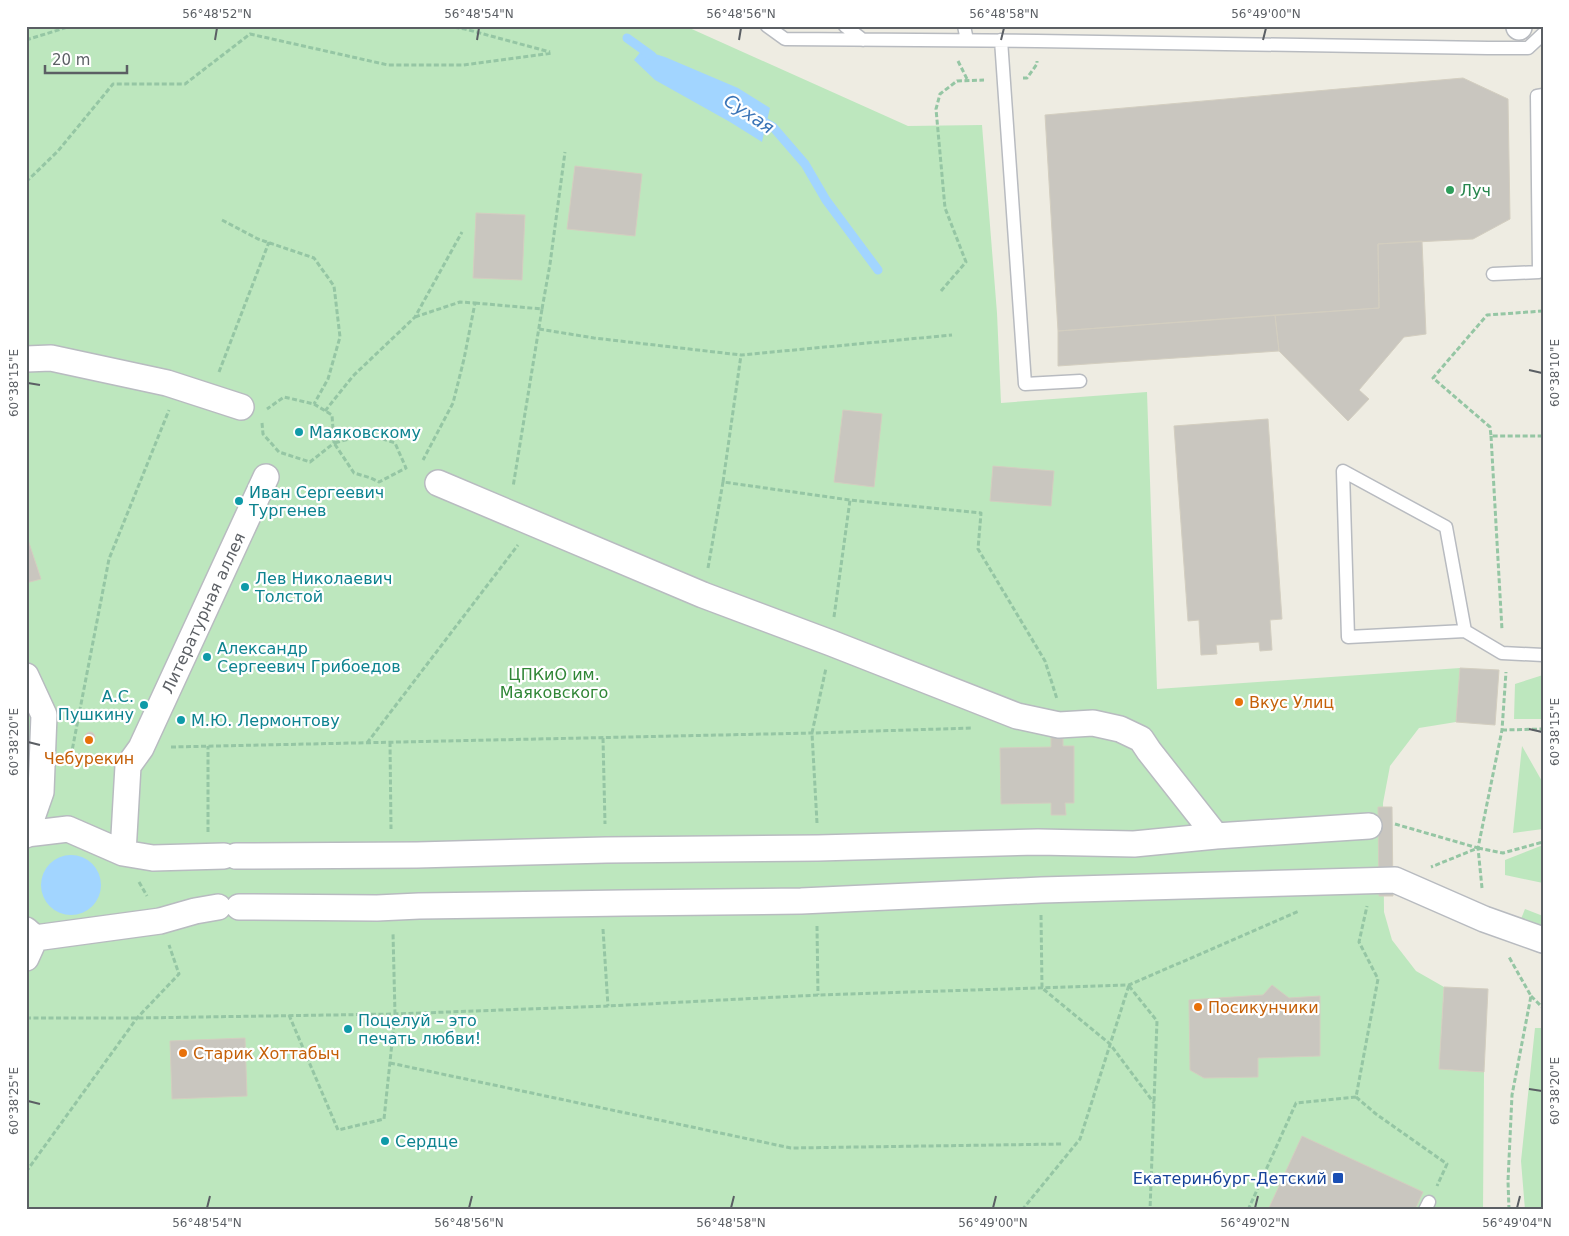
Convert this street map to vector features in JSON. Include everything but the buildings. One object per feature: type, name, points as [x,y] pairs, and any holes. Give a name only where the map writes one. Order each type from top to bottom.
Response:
[{"type":"street","points":[[26,359],[51,358],[178,386],[251,409]]},
{"type":"street","name":"Литературная аллея","points":[[123,853],[128,766],[140,748],[266,478]]},
{"type":"street","points":[[438,483],[703,595],[1017,716],[1059,725],[1093,723],[1120,729],[1141,739],[1216,836]]},
{"type":"street","points":[[26,676],[44,715],[41,792],[26,834],[68,829],[123,853],[153,858],[818,848],[1038,842],[1134,844],[1216,836],[1369,826]]},
{"type":"street","points":[[29,942],[160,920],[195,911],[229,907],[393,908],[419,906],[817,901],[1041,890],[1383,881],[1543,940]]},
{"type":"lane","points":[[767,26],[785,39],[1002,40],[1496,48],[1528,48],[1543,34]]},
{"type":"lane","points":[[845,26],[863,40]]},
{"type":"lane","points":[[964,26],[966,40]]},
{"type":"lane","points":[[1002,40],[1025,384],[1080,381]]},
{"type":"lane","points":[[1493,274],[1539,272],[1537,96],[1543,94]]},
{"type":"lane","points":[[1465,631],[1446,527],[1343,471],[1348,637],[1465,631],[1505,654],[1543,655]]},
{"type":"path","points":[[26,40],[71,26]]},
{"type":"path","points":[[26,182],[58,151],[113,84],[185,84],[250,34],[388,65],[463,64],[553,53],[447,26]]},
{"type":"path","points":[[936,109],[945,208],[966,262],[941,291]]},
{"type":"path","points":[[510,513],[519,447],[550,264],[565,152]]},
{"type":"path","points":[[222,220],[258,238],[314,258],[334,286],[340,338],[328,378],[314,404]]},
{"type":"path","points":[[325,411],[353,376],[415,317],[462,232]]},
{"type":"path","points":[[210,396],[269,242]]},
{"type":"path","points":[[415,317],[460,302],[542,309]]},
{"type":"path","points":[[421,464],[453,403],[475,303]]},
{"type":"path","points":[[1484,919],[1478,848],[1502,730],[1505,654],[1502,637],[1490,427],[1433,378],[1487,315],[1543,311]]},
{"type":"path","points":[[539,328],[594,338],[741,355],[952,335]]},
{"type":"path","points":[[703,595],[723,482],[741,355]]},
{"type":"path","points":[[71,758],[109,559],[178,386]]},
{"type":"path","points":[[251,409],[284,397],[314,404],[332,415],[334,443],[354,473],[379,482],[406,468],[395,443],[386,442],[368,434],[334,443],[310,462],[279,452],[264,434],[262,420]]},
{"type":"path","points":[[1490,436],[1543,436]]},
{"type":"path","points":[[723,482],[850,500],[981,513],[978,549],[1045,661],[1058,704],[1059,725]]},
{"type":"path","points":[[367,743],[535,523]]},
{"type":"path","points":[[140,748],[980,728]]},
{"type":"path","points":[[1502,730],[1543,729]]},
{"type":"path","points":[[812,733],[818,848]]},
{"type":"path","points":[[603,738],[606,850]]},
{"type":"path","points":[[390,742],[392,854]]},
{"type":"path","points":[[208,746],[223,857]]},
{"type":"path","points":[[1395,824],[1478,848],[1503,853],[1543,842]]},
{"type":"path","points":[[1356,1097],[1378,979],[1359,942],[1383,881],[1478,848]]},
{"type":"path","points":[[1041,890],[1042,988],[1110,1044],[1154,1103]]},
{"type":"path","points":[[817,901],[818,995]]},
{"type":"path","points":[[602,904],[608,1006]]},
{"type":"path","points":[[289,1015],[338,1130],[384,1120],[394,1014],[393,908]]},
{"type":"path","points":[[26,1018],[394,1014],[608,1006],[818,995],[1129,985],[1303,909]]},
{"type":"path","points":[[1507,954],[1531,996],[1543,1008]]},
{"type":"path","points":[[1022,1210],[1080,1138],[1129,985]]},
{"type":"path","points":[[1129,985],[1157,1021],[1150,1210]]},
{"type":"path","points":[[1509,1210],[1508,1181],[1512,1094],[1531,996]]},
{"type":"path","points":[[26,1172],[137,1018]]},
{"type":"path","points":[[390,1063],[791,1148],[1062,1144]]},
{"type":"path","points":[[1248,1210],[1296,1103],[1356,1097],[1376,1114],[1447,1164],[1427,1206]]},
{"type":"green space","name":"ЦПКиО им. Маяковского","points":[[26,26],[685,26],[908,126],[982,125],[997,313],[1001,403],[1147,392],[1157,689],[1460,668],[1456,722],[1419,728],[1390,766],[1383,803],[1384,912],[1392,940],[1416,971],[1444,987],[1439,1069],[1484,1072],[1483,1210],[26,1210]]},
{"type":"green space","points":[[1543,675],[1543,719],[1514,719],[1515,684]]},
{"type":"green space","points":[[1522,746],[1543,783],[1543,829],[1513,833]]},
{"type":"green space","points":[[1543,845],[1543,883],[1505,875],[1505,860]]},
{"type":"green space","points":[[1525,909],[1543,916],[1543,933],[1519,924]]},
{"type":"green space","points":[[1535,1028],[1543,1028],[1543,1210],[1525,1210],[1521,1161]]},
{"type":"water","points":[[642,50],[665,57],[738,88],[770,108],[762,142],[655,80],[634,60]]},
{"type":"water","points":[[65,855],[77,855],[93,863],[99,873],[101,885],[99,897],[93,907],[77,915],[65,915],[49,907],[41,891],[41,879],[49,863]]},
{"type":"waterway","name":"Сухая","points":[[627,38],[652,56]]},
{"type":"waterway","name":"Сухая","points":[[756,117],[773,127],[805,164],[826,200],[878,270]]},
{"type":"place","name":"Луч","points":[[1450,190]]},
{"type":"place","name":"Маяковскому","points":[[299,432]]},
{"type":"place","name":"Иван Сергеевич Тургенев","points":[[239,501]]},
{"type":"place","name":"Лев Николаевич Толстой","points":[[245,587]]},
{"type":"place","name":"Александр Сергеевич Грибоедов","points":[[207,657]]},
{"type":"place","name":"Вкус Улиц","points":[[1239,702]]},
{"type":"place","name":"А.С. Пушкину","points":[[144,705]]},
{"type":"place","name":"М.Ю. Лермонтову","points":[[181,720]]},
{"type":"place","name":"Чебурекин","points":[[89,740]]},
{"type":"place","name":"Посикунчики","points":[[1198,1007]]},
{"type":"place","name":"Поцелуй – это печать любви!","points":[[348,1029]]},
{"type":"place","name":"Старик Хоттабыч","points":[[183,1053]]},
{"type":"place","name":"Сердце","points":[[385,1141]]},
{"type":"place","name":"Екатеринбург-Детский","points":[[1338,1178]]}]
